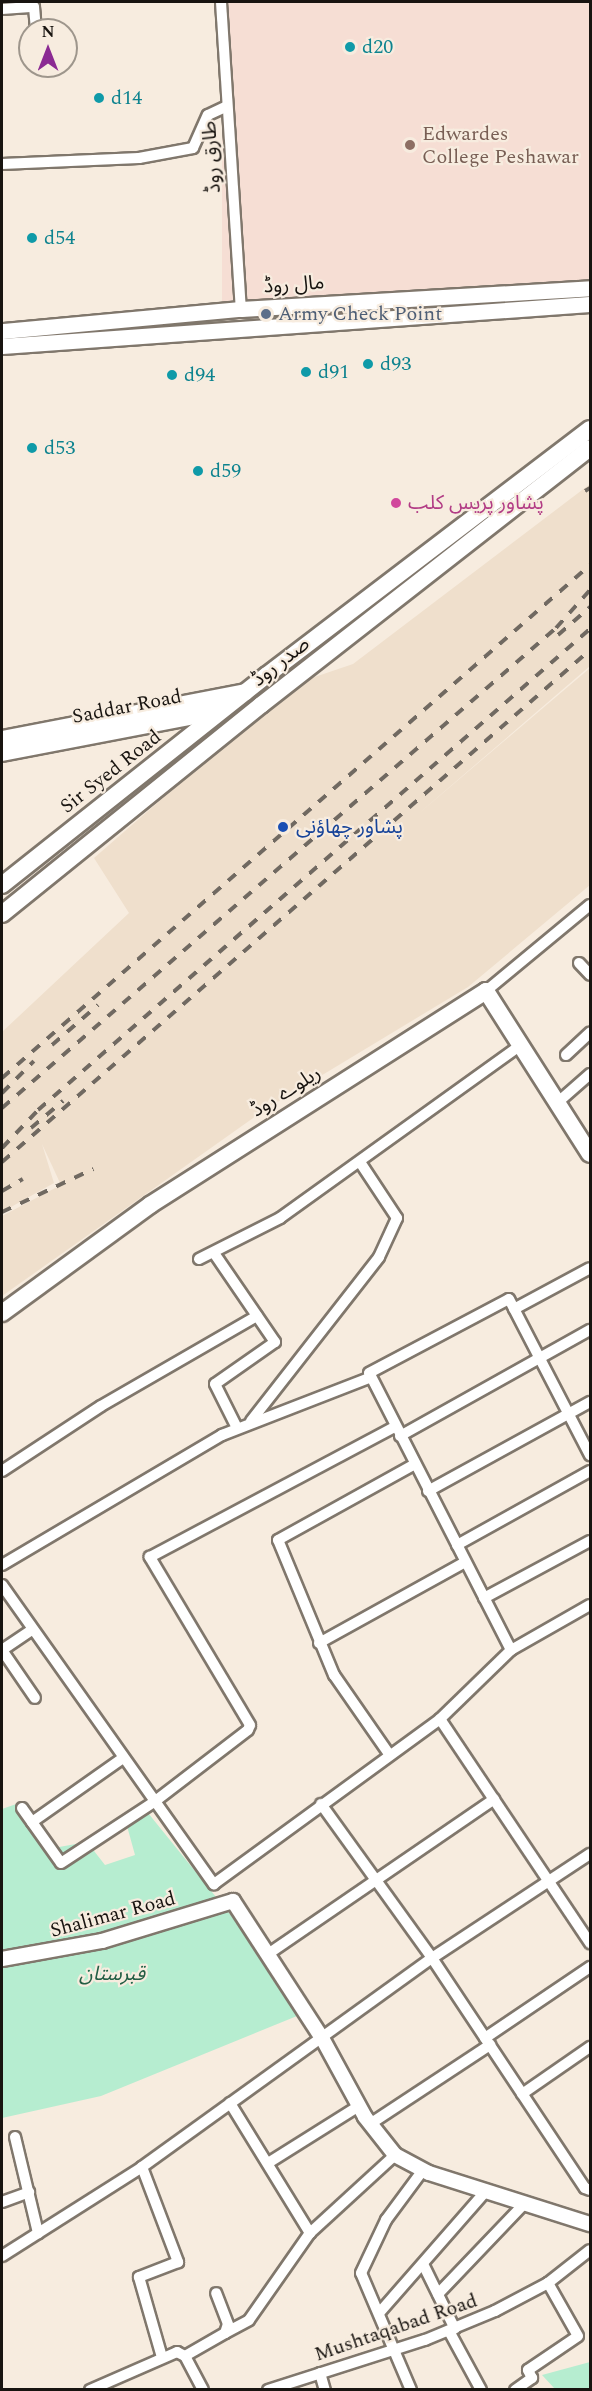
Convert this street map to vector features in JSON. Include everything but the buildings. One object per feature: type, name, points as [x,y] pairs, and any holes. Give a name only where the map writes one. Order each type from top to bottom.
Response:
[{"type":"main road","name":"مال روڈ","points":[[2,331],[241,309],[591,288]]},
{"type":"main road","name":"مال روڈ","points":[[2,346],[242,327],[591,304]]},
{"type":"main road","points":[[241,309],[242,327]]},
{"type":"main road","name":"صدر روڈ","points":[[247,691],[591,429]]},
{"type":"main road","name":"صدر روڈ","points":[[2,914],[261,705],[591,448]]},
{"type":"main road","name":"Sir Syed Road","points":[[2,885],[247,691]]},
{"type":"main road","name":"Saddar Road","points":[[2,753],[247,691]]},
{"type":"main road","name":"Saddar Road","points":[[2,739],[261,705]]},
{"type":"main road","points":[[486,991],[591,1155]]},
{"type":"main road","name":"ریلوے روڈ","points":[[2,1313],[159,1199],[486,991]]},
{"type":"street","name":"طارق روڈ","points":[[221,2],[241,309]]},
{"type":"street","points":[[2,9],[34,7],[35,18]]},
{"type":"street","points":[[2,164],[139,158],[193,148],[208,115],[227,106]]},
{"type":"street","name":"ریلوے روڈ","points":[[486,991],[591,905]]},
{"type":"street","points":[[579,963],[591,975]]},
{"type":"street","points":[[566,1055],[591,1033]]},
{"type":"street","points":[[199,1259],[280,1218],[521,1045]]},
{"type":"street","points":[[558,1103],[591,1074]]},
{"type":"street","points":[[249,1424],[379,1257],[397,1218],[360,1162]]},
{"type":"street","points":[[213,1253],[275,1342],[215,1384],[237,1428]]},
{"type":"street","points":[[514,1309],[591,1268]]},
{"type":"street","points":[[2,1565],[237,1428],[369,1378],[373,1368],[504,1299],[509,1299],[591,1455]]},
{"type":"street","points":[[2,1471],[101,1406],[257,1316]]},
{"type":"street","points":[[22,1808],[61,1863],[153,1802],[250,1725],[150,1557],[591,1330]]},
{"type":"street","points":[[369,1378],[511,1650]]},
{"type":"street","points":[[428,1491],[591,1402]]},
{"type":"street","points":[[389,1754],[334,1676],[278,1540],[415,1464]]},
{"type":"street","points":[[457,1545],[591,1471]]},
{"type":"street","points":[[484,1598],[591,1541]]},
{"type":"street","points":[[319,1644],[465,1562]]},
{"type":"street","points":[[2,1585],[153,1802],[214,1884],[321,1803],[440,1719],[511,1650],[588,1610]]},
{"type":"street","points":[[32,1630],[2,1650],[35,1698]]},
{"type":"street","points":[[440,1719],[591,1943]]},
{"type":"street","points":[[32,1822],[123,1758]]},
{"type":"street","points":[[494,1799],[375,1878],[268,1954],[322,2038],[370,2124],[395,2155],[423,2170],[591,2224]]},
{"type":"street","points":[[321,1803],[432,1958],[585,2188],[591,2190]]},
{"type":"street","points":[[2,2256],[142,2167],[432,1958],[591,1854]]},
{"type":"street","name":"Shalimar Road","points":[[2,1959],[102,1941],[233,1901],[268,1954]]},
{"type":"street","points":[[370,2124],[591,1967]]},
{"type":"street","points":[[522,2094],[591,2047]]},
{"type":"street","points":[[230,2103],[310,2233]]},
{"type":"street","points":[[268,2163],[359,2106]]},
{"type":"street","points":[[15,2137],[38,2233]]},
{"type":"street","points":[[186,2356],[249,2320],[310,2233],[395,2155]]},
{"type":"street","points":[[142,2167],[178,2262],[140,2277],[162,2357]]},
{"type":"street","points":[[411,2390],[380,2312],[361,2273],[386,2220],[423,2170]]},
{"type":"street","points":[[380,2312],[486,2191]]},
{"type":"street","points":[[2,2202],[29,2192]]},
{"type":"street","points":[[438,2294],[525,2203]]},
{"type":"street","name":"Mushtaqabad Road","points":[[272,2389],[452,2330],[548,2283],[591,2250]]},
{"type":"street","points":[[423,2264],[481,2390]]},
{"type":"street","points":[[515,2390],[532,2378],[528,2370],[578,2336],[548,2283]]},
{"type":"street","points":[[216,2294],[228,2324],[225,2333]]},
{"type":"street","points":[[90,2390],[177,2352],[186,2356],[203,2390]]},
{"type":"street","points":[[321,2373],[325,2390]]},
{"type":"shaded area","name":"Edwardes College Peshawar","points":[[222,2],[590,2],[590,310],[222,310]]},
{"type":"shaded area","points":[[590,484],[590,666],[417,815],[590,668],[590,885],[468,987],[266,1109],[2,1296],[2,1216],[61,1185],[42,1144],[54,1183],[2,1212],[2,1032],[129,913],[94,858],[294,684],[353,664]]},
{"type":"green space","name":"قبرستان","points":[[22,1802],[48,1849],[87,1842],[105,1865],[135,1855],[127,1826],[144,1808],[250,1939],[297,2016],[101,2096],[2,2118],[2,1809]]},
{"type":"green space","points":[[590,2362],[590,2389],[555,2389],[542,2375]]},
{"type":"railway","points":[[585,491],[590,488]]},
{"type":"railway","points":[[2,1078],[590,565]]},
{"type":"railway","points":[[2,1108],[556,628],[590,590]]},
{"type":"railway","points":[[558,635],[590,607]]},
{"type":"railway","points":[[2,1148],[38,1110],[590,629]]},
{"type":"railway","points":[[2,1162],[590,650]]},
{"type":"railway","points":[[52,1045],[98,1005]]},
{"type":"railway","points":[[2,1093],[34,1061]]},
{"type":"railway","points":[[31,1128],[63,1101]]},
{"type":"railway","points":[[2,1212],[93,1169]]},
{"type":"railway","points":[[2,1191],[23,1179]]},
{"type":"place","name":"d20","points":[[350,47]]},
{"type":"place","name":"d14","points":[[99,98]]},
{"type":"place","name":"Edwardes College Peshawar","points":[[410,145]]},
{"type":"place","name":"d54","points":[[32,238]]},
{"type":"place","name":"Army Check Point","points":[[266,314]]},
{"type":"place","name":"d93","points":[[368,364]]},
{"type":"place","name":"d91","points":[[306,372]]},
{"type":"place","name":"d94","points":[[172,375]]},
{"type":"place","name":"d53","points":[[32,448]]},
{"type":"place","name":"d59","points":[[198,471]]},
{"type":"place","name":"پشاور پریس کلب","points":[[396,503]]},
{"type":"place","name":"پشاور چھاؤنی","points":[[283,827]]}]
